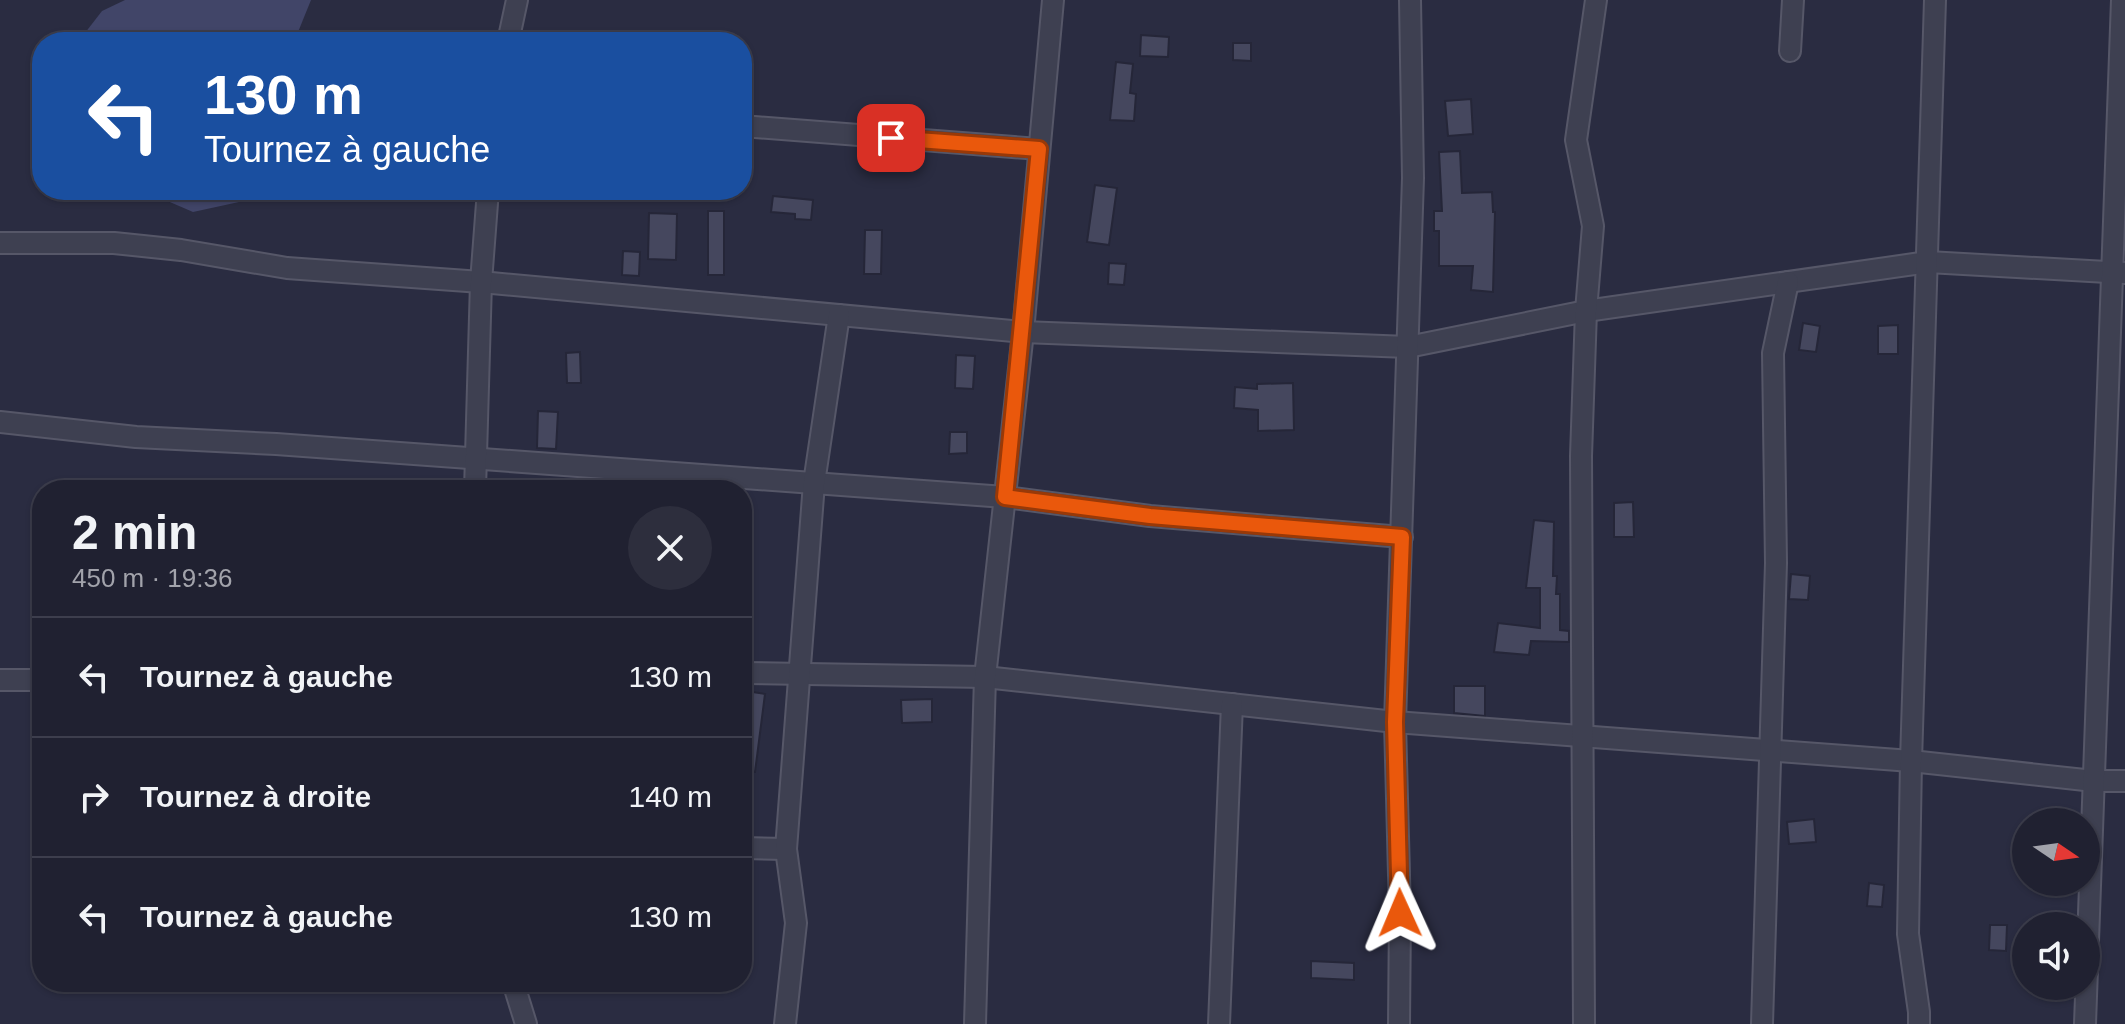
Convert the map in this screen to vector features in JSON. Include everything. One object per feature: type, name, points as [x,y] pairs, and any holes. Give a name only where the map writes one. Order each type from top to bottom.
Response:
[{"type":"street","points":[[510,32],[517,0]]},
{"type":"street","points":[[975,1024],[985,677],[1023,332],[1053,0]]},
{"type":"street","points":[[1399,1024],[1400,913],[1395,722],[1413,178],[1410,0]]},
{"type":"street","points":[[1584,1024],[1581,456],[1586,311],[1593,226],[1576,140],[1596,0]]},
{"type":"street","points":[[1790,51],[1793,0]]},
{"type":"street","points":[[1919,1024],[1908,934],[1935,0]]},
{"type":"street","points":[[2085,1024],[2119,273],[2122,0]]},
{"type":"street","points":[[752,127],[1039,149]]},
{"type":"street","points":[[475,480],[481,282],[487,200]]},
{"type":"street","points":[[0,243],[114,243],[181,250],[287,268],[481,282],[1023,332],[1408,347],[1586,311],[1928,262],[2119,273]]},
{"type":"street","points":[[1762,1024],[1776,563],[1773,353],[1788,282]]},
{"type":"street","points":[[785,1024],[796,923],[786,849],[814,483],[839,315]]},
{"type":"street","points":[[0,422],[136,437],[276,444],[1005,497],[1150,516],[1402,537]]},
{"type":"street","points":[[752,673],[985,677],[1395,722],[1911,761],[2094,781],[2125,781]]},
{"type":"street","points":[[0,680],[32,680]]},
{"type":"street","points":[[1219,1024],[1232,704]]},
{"type":"street","points":[[752,848],[786,849]]},
{"type":"street","points":[[516,992],[526,1024]]},
{"type":"water","points":[[125,0],[311,0],[298,32],[86,32],[102,11]]},
{"type":"water","points":[[165,200],[240,200],[239,202],[193,212]]},
{"type":"building","points":[[1141,35],[1169,37],[1168,57],[1140,56]]},
{"type":"building","points":[[1233,43],[1251,43],[1251,61],[1233,60]]},
{"type":"building","points":[[1116,62],[1133,64],[1130,93],[1136,94],[1134,121],[1110,120]]},
{"type":"building","points":[[1471,99],[1473,134],[1448,136],[1445,101]]},
{"type":"building","points":[[1460,151],[1462,193],[1492,192],[1495,212],[1493,292],[1471,290],[1473,266],[1439,266],[1439,231],[1434,231],[1434,211],[1442,211],[1439,152]]},
{"type":"building","points":[[1095,185],[1117,188],[1109,245],[1087,242]]},
{"type":"building","points":[[773,196],[813,200],[811,220],[795,219],[795,214],[771,212]]},
{"type":"building","points":[[708,211],[724,211],[724,275],[708,275]]},
{"type":"building","points":[[649,213],[677,214],[676,260],[648,259]]},
{"type":"building","points":[[865,230],[882,230],[881,274],[864,274]]},
{"type":"building","points":[[623,251],[640,252],[639,276],[622,275]]},
{"type":"building","points":[[1109,263],[1126,264],[1124,285],[1108,284]]},
{"type":"building","points":[[1803,323],[1820,326],[1816,352],[1799,350]]},
{"type":"building","points":[[1898,325],[1898,354],[1878,354],[1878,326]]},
{"type":"building","points":[[580,352],[581,383],[567,383],[566,353]]},
{"type":"building","points":[[956,355],[975,356],[973,389],[955,388]]},
{"type":"building","points":[[1293,383],[1294,430],[1258,431],[1258,410],[1234,408],[1235,387],[1257,389],[1257,384]]},
{"type":"building","points":[[538,411],[558,412],[556,449],[537,448]]},
{"type":"building","points":[[950,432],[967,432],[967,453],[949,454]]},
{"type":"building","points":[[1633,502],[1634,537],[1614,537],[1614,503]]},
{"type":"building","points":[[1534,520],[1554,522],[1553,576],[1557,576],[1556,594],[1560,594],[1560,630],[1569,631],[1569,642],[1531,641],[1529,655],[1494,652],[1498,623],[1540,628],[1540,588],[1526,588]]},
{"type":"building","points":[[1791,574],[1810,576],[1808,600],[1789,599]]},
{"type":"building","points":[[1454,686],[1485,686],[1485,716],[1454,713]]},
{"type":"building","points":[[752,692],[765,694],[755,772],[752,772]]},
{"type":"building","points":[[932,699],[932,722],[902,723],[901,700]]},
{"type":"building","points":[[1814,819],[1816,842],[1789,844],[1787,822]]},
{"type":"building","points":[[1869,883],[1884,885],[1882,907],[1867,906]]},
{"type":"building","points":[[1990,925],[2007,925],[2006,951],[1989,950]]},
{"type":"building","points":[[1311,961],[1354,963],[1354,980],[1311,978]]},
{"type":"route","points":[[891,138],[1039,149],[1005,497],[1150,516],[1402,537],[1395,722],[1400,913]]}]
